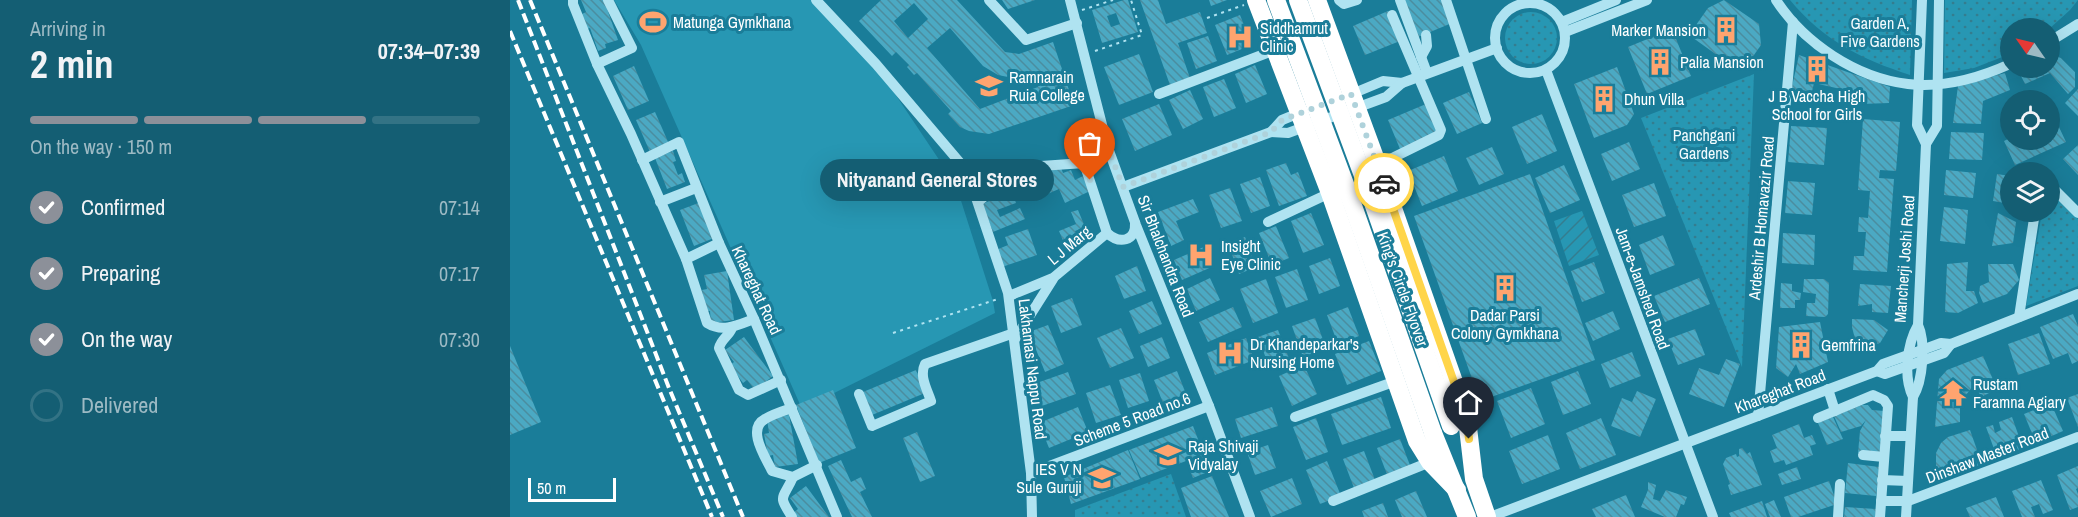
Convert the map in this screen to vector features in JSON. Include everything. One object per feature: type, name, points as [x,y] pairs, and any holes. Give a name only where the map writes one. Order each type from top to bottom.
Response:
[{"type":"highway","name":"King's Circle Flyover","points":[[1276,0],[1352,203],[1433,432],[1467,517]]},
{"type":"highway","name":"King's Circle Flyover","points":[[1298,0],[1371,197],[1451,426],[1474,479]]},
{"type":"highway","points":[[1317,0],[1378,165],[1467,419],[1474,479],[1488,517]]},
{"type":"highway","points":[[1252,2],[1275,50],[1330,194],[1417,441],[1430,462],[1457,490]]},
{"type":"street","points":[[573,0],[597,64],[686,259],[707,323],[732,328],[754,319]]},
{"type":"street","points":[[597,64],[632,48],[608,0]]},
{"type":"street","name":"Lakhamasi Nappu Road","points":[[816,0],[876,64],[967,171],[1009,296],[1031,473],[1032,517]]},
{"type":"street","points":[[989,0],[1026,40],[1077,23]]},
{"type":"street","name":"Sir Bhalchandra Road","points":[[1070,0],[1108,148],[1250,517]]},
{"type":"street","points":[[1339,0],[1344,4],[1357,0]]},
{"type":"street","points":[[1400,0],[1421,57],[1422,75]]},
{"type":"street","points":[[1446,0],[1486,120]]},
{"type":"street","points":[[1564,27],[1616,0]]},
{"type":"street","points":[[1564,27],[1647,0]]},
{"type":"street","points":[[1776,0],[1793,22],[1833,56],[1880,78],[1920,85],[1951,83],[2000,68]]},
{"type":"street","name":"Mancherji Joshi Road","points":[[1922,0],[1917,125],[1926,144]]},
{"type":"street","name":"Mancherji Joshi Road","points":[[1906,517],[1913,397],[1908,387],[1909,360],[1911,337],[1918,325],[1926,144],[1936,126],[1939,0]]},
{"type":"street","points":[[1525,2],[1550,9],[1564,27],[1563,50],[1546,70],[1519,72],[1508,65],[1497,48],[1499,24],[1506,14],[1525,2]]},
{"type":"street","points":[[1378,165],[1440,133],[1422,75],[1392,15]]},
{"type":"street","name":"Ardeshir B Homavazir Road","points":[[1758,416],[1793,22]]},
{"type":"street","points":[[2060,35],[2078,24]]},
{"type":"street","points":[[1421,57],[1427,46],[1426,35]]},
{"type":"street","points":[[1123,187],[1271,132],[1282,120],[1301,120],[1353,101],[1383,81],[1402,83],[1497,48]]},
{"type":"street","points":[[1159,94],[1275,50]]},
{"type":"street","name":"Jam-e-Jamshed Road","points":[[1546,70],[1713,517]]},
{"type":"street","points":[[642,160],[679,142],[719,243]]},
{"type":"street","points":[[1107,233],[1084,163],[1084,155],[1094,145],[1108,148]]},
{"type":"street","points":[[967,171],[1084,163]]},
{"type":"street","points":[[978,202],[1019,168]]},
{"type":"street","points":[[660,202],[696,188]]},
{"type":"street","points":[[1268,222],[1330,194]]},
{"type":"street","points":[[2060,195],[2078,213]]},
{"type":"street","name":"L J Marg","points":[[1009,296],[1053,278],[1107,233],[1114,239],[1123,240],[1131,237],[1135,229],[1135,220]]},
{"type":"street","points":[[2019,317],[2033,222]]},
{"type":"street","name":"Khareghat Road","points":[[686,259],[719,243],[781,380],[837,517]]},
{"type":"street","points":[[859,394],[872,426],[931,401],[922,376],[925,364],[1015,336],[1053,278]]},
{"type":"street","name":"Khareghat Road","points":[[1488,517],[1877,371],[1883,364],[1909,360],[1941,343],[1951,344],[2078,294]]},
{"type":"street","points":[[1913,397],[1919,388],[1923,336],[1918,325]]},
{"type":"street","points":[[732,328],[719,348],[739,390],[748,395],[781,380]]},
{"type":"street","points":[[1295,417],[1396,381]]},
{"type":"street","points":[[1847,382],[1855,403]]},
{"type":"street","points":[[1828,389],[1835,411]]},
{"type":"street","points":[[1818,418],[1873,395],[1884,400],[1888,406],[1880,517]]},
{"type":"street","name":"Scheme 5 Road no.6","points":[[1031,473],[1209,406]]},
{"type":"street","points":[[792,408],[762,420],[756,433],[772,471],[793,477]]},
{"type":"street","points":[[1886,436],[1910,436]]},
{"type":"street","name":"Dinshaw Master Road","points":[[1908,501],[2078,437]]},
{"type":"street","points":[[1863,455],[1884,457]]},
{"type":"street","points":[[1333,501],[1430,462]]},
{"type":"street","points":[[792,517],[782,501],[782,496],[793,477],[817,465]]},
{"type":"street","points":[[1882,480],[1908,481]]},
{"type":"street","points":[[1836,517],[1840,484]]},
{"type":"street","points":[[1881,501],[1908,501]]},
{"type":"path","points":[[1074,12],[1113,0]]},
{"type":"path","points":[[1085,54],[1142,35],[1131,0]]},
{"type":"path","points":[[1207,18],[1252,2]]},
{"type":"path","points":[[893,333],[1009,296]]},
{"type":"green space","points":[[614,0],[816,0],[875,64],[956,185],[995,313],[802,409],[641,45]]},
{"type":"green space","name":"Garden A, Five Gardens","points":[[1790,0],[1912,0],[1910,75],[1844,47],[1816,27]]},
{"type":"green space","points":[[1945,0],[2078,0],[2060,19],[2000,18],[2000,58],[1974,68],[1944,73]]},
{"type":"green space","points":[[1526,12],[1536,12],[1550,19],[1557,38],[1550,57],[1536,64],[1526,64],[1516,60],[1509,53],[1505,43],[1505,33],[1509,23],[1516,16]]},
{"type":"green space","name":"Panchgani Gardens","points":[[1754,74],[1742,367],[1641,118]]},
{"type":"green space","points":[[2060,200],[2078,219],[2078,286],[2026,306],[2040,222],[2060,222]]},
{"type":"green space","points":[[1582,211],[1599,255],[1569,266],[1554,221]]},
{"type":"green space","points":[[1171,474],[1186,517],[1075,517],[1075,510]]},
{"type":"building","points":[[581,0],[604,0],[618,40],[605,44],[606,48],[598,51],[590,28],[585,30],[580,15],[586,12]]},
{"type":"building","points":[[881,0],[957,0],[1005,52],[1019,54],[1053,42],[1074,105],[989,134],[969,131],[960,127],[948,114],[951,111],[917,73],[914,75],[907,67],[909,65],[896,52],[892,56],[859,21]],"holes":[[[914,3],[928,19],[908,38],[894,21]],[[950,28],[983,66],[998,75],[1008,77],[1034,74],[1038,87],[980,109],[927,48]]]},
{"type":"building","points":[[1002,0],[1035,0],[1008,9]]},
{"type":"building","points":[[1128,0],[1138,32],[1102,43],[1092,10]],"holes":[[[1116,13],[1120,24],[1111,27],[1107,16]]]},
{"type":"building","points":[[1140,0],[1158,0],[1166,24],[1200,12],[1207,33],[1178,43],[1191,81],[1171,88]]},
{"type":"building","points":[[1209,0],[1227,0],[1211,6]]},
{"type":"building","points":[[1403,0],[1443,0],[1452,23],[1418,37]]},
{"type":"building","name":"Marker Mansion","points":[[1724,0],[1759,24],[1761,45],[1747,65],[1735,68],[1689,35],[1708,8]]},
{"type":"building","points":[[1388,11],[1400,41],[1365,55],[1353,26]]},
{"type":"building","points":[[1240,15],[1252,45],[1227,55],[1215,25]]},
{"type":"building","name":"Palia Mansion","points":[[1672,29],[1691,76],[1647,94],[1628,47]]},
{"type":"building","points":[[1208,36],[1217,61],[1196,69],[1187,43]]},
{"type":"building","points":[[1139,54],[1153,92],[1119,105],[1104,67]]},
{"type":"building","name":"J B Vaccha High School for Girls","points":[[1799,55],[1890,87],[1889,103],[1861,104],[1867,95],[1814,83],[1809,104],[1789,100]]},
{"type":"building","points":[[2060,58],[2075,72],[2075,87],[2068,94],[2054,78],[2060,78]]},
{"type":"building","points":[[1255,65],[1267,94],[1246,103],[1235,74]]},
{"type":"building","points":[[634,66],[649,101],[628,110],[613,76]]},
{"type":"building","name":"Dhun Villa","points":[[1617,67],[1634,114],[1627,125],[1594,138],[1574,84]]},
{"type":"building","points":[[2000,74],[2000,78],[2006,78],[2010,90],[2000,90],[2000,94],[1983,101],[1981,124],[1953,123],[1958,86]]},
{"type":"building","points":[[2022,78],[2039,78],[2025,84]]},
{"type":"building","points":[[1224,79],[1236,108],[1214,117],[1203,87]]},
{"type":"building","points":[[2078,89],[2078,116],[2065,103]]},
{"type":"building","points":[[1190,90],[1203,119],[1183,129],[1169,100]]},
{"type":"building","points":[[1469,92],[1482,123],[1457,134],[1443,103]]},
{"type":"building","points":[[1159,104],[1172,135],[1135,151],[1122,119]]},
{"type":"building","points":[[1426,104],[1438,133],[1400,149],[1388,120]]},
{"type":"building","points":[[655,112],[669,144],[650,152],[636,120]]},
{"type":"building","points":[[1542,114],[1557,151],[1527,164],[1512,127]]},
{"type":"building","points":[[1863,119],[1900,122],[1896,171],[1880,170],[1879,178],[1894,179],[1887,272],[1853,270],[1854,256],[1864,256],[1866,232],[1858,232],[1859,217],[1868,218],[1870,191],[1858,190]]},
{"type":"building","points":[[1791,126],[1827,128],[1824,165],[1788,162]]},
{"type":"building","points":[[2060,129],[2066,142],[2060,145]]},
{"type":"building","points":[[1951,132],[1984,133],[1982,160],[1949,159]]},
{"type":"building","points":[[1629,142],[1640,169],[1612,181],[1601,154]]},
{"type":"building","points":[[2078,145],[2078,175],[2063,159]]},
{"type":"building","points":[[1492,147],[1504,174],[1479,185],[1466,158]]},
{"type":"building","points":[[2008,150],[2048,150],[2022,162],[2014,162]]},
{"type":"building","points":[[673,151],[676,161],[673,162],[678,175],[682,173],[685,182],[667,189],[655,158]]},
{"type":"building","points":[[1444,156],[1458,191],[1422,206],[1408,171]]},
{"type":"building","points":[[1286,163],[1291,175],[1298,172],[1307,196],[1279,206],[1266,170]]},
{"type":"building","points":[[1060,165],[1063,173],[1071,170],[1075,180],[1083,176],[1090,191],[1065,203],[1059,189],[1045,195],[1036,176]]},
{"type":"building","points":[[1564,165],[1580,200],[1550,213],[1535,178]]},
{"type":"building","points":[[1946,170],[1976,173],[1973,198],[1944,195]]},
{"type":"building","name":"Dadar Parsi Colony Gymkhana","points":[[1530,174],[1595,360],[1480,401],[1414,216]]},
{"type":"building","points":[[1997,174],[2000,174],[2000,202],[1993,201]]},
{"type":"building","points":[[1260,177],[1270,206],[1251,213],[1240,184]]},
{"type":"building","points":[[1788,181],[1815,183],[1812,215],[1785,213]]},
{"type":"building","points":[[1654,183],[1666,216],[1634,227],[1622,195]]},
{"type":"building","points":[[1230,188],[1242,221],[1221,228],[1209,195]]},
{"type":"building","points":[[1012,192],[1016,203],[997,210],[1000,217],[1020,208],[1025,219],[993,232],[982,204]]},
{"type":"building","points":[[1193,199],[1199,212],[1176,221],[1184,240],[1171,246],[1158,212]]},
{"type":"building","points":[[701,202],[714,238],[694,246],[680,210]]},
{"type":"building","points":[[1944,207],[1968,210],[1965,244],[1940,241]]},
{"type":"building","points":[[1078,210],[1085,227],[1075,231],[1080,243],[1073,246],[1071,240],[1064,243],[1059,231],[1076,224],[1071,212]]},
{"type":"building","points":[[1311,213],[1324,245],[1303,253],[1291,221]]},
{"type":"building","points":[[1998,213],[2000,222],[2016,222],[2013,243],[1992,246]]},
{"type":"building","points":[[1276,226],[1289,258],[1272,265],[1259,233]]},
{"type":"building","points":[[1028,229],[1037,255],[1002,267],[996,250],[1008,245],[1005,237]]},
{"type":"building","points":[[1783,233],[1815,235],[1814,265],[1782,263]]},
{"type":"building","points":[[1663,235],[1675,265],[1650,275],[1639,245]]},
{"type":"building","points":[[1245,237],[1256,267],[1239,274],[1228,243]]},
{"type":"building","points":[[1206,246],[1214,266],[1182,280],[1174,260]]},
{"type":"building","points":[[1330,258],[1340,286],[1319,294],[1309,266]]},
{"type":"building","points":[[1594,262],[1605,293],[1582,302],[1571,271]]},
{"type":"building","points":[[1968,262],[1966,291],[1974,291],[1978,303],[1958,313],[1945,312],[1947,264]]},
{"type":"building","points":[[1988,264],[2013,264],[2019,280],[2007,294],[1983,303],[1979,293],[1980,286],[1989,282]]},
{"type":"building","points":[[1137,266],[1146,291],[1124,299],[1115,276]]},
{"type":"building","points":[[1297,269],[1308,300],[1286,308],[1275,277]]},
{"type":"building","points":[[727,271],[734,320],[711,323],[710,311],[705,311],[702,290],[707,289],[704,275]]},
{"type":"building","points":[[1210,278],[1220,300],[1196,311],[1187,289]]},
{"type":"building","points":[[1699,278],[1710,304],[1665,322],[1654,296]]},
{"type":"building","points":[[1266,279],[1278,313],[1253,323],[1240,289]]},
{"type":"building","points":[[1804,279],[1824,279],[1829,283],[1828,314],[1825,317],[1806,316],[1807,303],[1815,303],[1816,294],[1803,292]]},
{"type":"building","points":[[1781,283],[1792,284],[1792,291],[1801,293],[1800,300],[1795,300],[1795,308],[1780,308]]},
{"type":"building","points":[[1860,284],[1891,286],[1888,313],[1872,312],[1872,304],[1858,306]]},
{"type":"building","points":[[1072,298],[1082,325],[1061,333],[1051,306]]},
{"type":"building","points":[[1152,301],[1162,324],[1139,334],[1129,311]]},
{"type":"building","points":[[1233,307],[1242,327],[1208,342],[1199,322]]},
{"type":"building","points":[[1348,307],[1359,336],[1338,344],[1327,315]]},
{"type":"building","points":[[1613,311],[1620,329],[1593,341],[1585,323]]},
{"type":"building","points":[[2073,314],[2078,326],[2078,361],[2072,364],[2068,353],[2053,359],[2040,327]]},
{"type":"building","points":[[1315,318],[1326,348],[1303,357],[1292,326]]},
{"type":"building","points":[[1852,319],[1874,320],[1888,330],[1880,343],[1858,351]]},
{"type":"building","name":"Gemfrina","points":[[1820,322],[1828,362],[1800,374],[1796,364],[1788,377],[1776,368],[1779,327]]},
{"type":"building","points":[[1048,325],[1064,364],[1045,372],[1029,332]]},
{"type":"building","points":[[1121,328],[1134,358],[1110,368],[1097,338]]},
{"type":"building","points":[[1695,329],[1705,355],[1678,365],[1668,339]]},
{"type":"building","points":[[1278,330],[1290,361],[1270,369],[1258,337]]},
{"type":"building","points":[[2039,333],[2050,364],[2018,375],[2008,344]]},
{"type":"building","points":[[744,337],[773,376],[755,390],[747,380],[743,383],[730,365],[734,362],[725,350]]},
{"type":"building","points":[[1162,337],[1170,358],[1148,367],[1140,346]]},
{"type":"building","points":[[1246,338],[1254,360],[1215,375],[1207,353]]},
{"type":"building","points":[[1369,341],[1381,371],[1347,385],[1335,354]]},
{"type":"building","points":[[510,346],[541,422],[510,435]]},
{"type":"building","points":[[1632,352],[1641,376],[1610,388],[1601,364]]},
{"type":"building","name":"Rustam Faramna Agiary","points":[[1983,356],[1997,389],[1981,397],[1975,384],[1960,402],[1960,422],[1935,427],[1939,379],[1947,370]]},
{"type":"building","points":[[1726,359],[1740,364],[1724,407],[1689,394],[1699,368],[1719,375]]},
{"type":"building","points":[[1304,365],[1317,394],[1292,406],[1279,376]]},
{"type":"building","points":[[916,370],[925,393],[872,415],[863,392]]},
{"type":"building","points":[[1177,371],[1186,394],[1163,403],[1154,380]]},
{"type":"building","points":[[1578,371],[1591,404],[1563,415],[1551,382]]},
{"type":"building","points":[[1068,372],[1076,394],[1039,407],[1031,385]]},
{"type":"building","points":[[1140,373],[1149,401],[1128,408],[1119,380]]},
{"type":"building","points":[[1110,385],[1121,415],[1096,423],[1086,393]]},
{"type":"building","points":[[1531,388],[1545,424],[1511,438],[1497,401]]},
{"type":"building","points":[[833,390],[856,448],[819,463],[796,405]]},
{"type":"building","points":[[1637,391],[1656,399],[1640,437],[1611,426],[1622,398],[1632,402]]},
{"type":"building","points":[[2078,394],[2078,427],[2067,398]]},
{"type":"building","points":[[1381,397],[1391,428],[1342,445],[1331,414]]},
{"type":"building","points":[[2051,403],[2063,431],[2036,443],[2024,414]]},
{"type":"building","points":[[1862,405],[1868,405],[1872,410],[1885,411],[1882,455],[1858,453],[1860,431],[1866,420],[1861,426],[1841,432],[1834,416]]},
{"type":"building","points":[[1078,407],[1088,432],[1049,448],[1039,423]]},
{"type":"building","points":[[1272,407],[1278,426],[1241,438],[1235,419]]},
{"type":"building","points":[[789,415],[798,464],[775,467],[773,455],[768,456],[764,434],[769,433],[767,419]]},
{"type":"building","points":[[1833,417],[1843,439],[1827,445],[1818,423]]},
{"type":"building","points":[[2012,417],[2023,448],[1997,457],[1986,427],[1993,425],[1995,433],[2001,430],[1999,422]]},
{"type":"building","points":[[1316,418],[1328,452],[1306,460],[1293,427]]},
{"type":"building","points":[[1601,418],[1616,455],[1580,469],[1566,433]]},
{"type":"building","points":[[1799,424],[1804,438],[1812,435],[1816,444],[1810,446],[1813,455],[1786,465],[1784,460],[1774,463],[1770,451],[1777,448],[1772,435]]},
{"type":"building","name":"Raja Shivaji Vidyalay","points":[[1193,426],[1210,471],[1193,478],[1186,461],[1141,478],[1129,450]]},
{"type":"building","points":[[1970,430],[1982,464],[1946,478],[1936,469],[1936,453],[1941,443],[1948,437]]},
{"type":"building","points":[[917,432],[935,476],[920,482],[903,438]]},
{"type":"building","points":[[1548,435],[1560,469],[1522,484],[1509,451]]},
{"type":"building","points":[[1400,439],[1411,468],[1388,477],[1377,448]]},
{"type":"building","points":[[1268,445],[1276,468],[1255,475],[1247,452]]},
{"type":"building","points":[[1742,448],[1747,454],[1750,452],[1762,485],[1731,495],[1723,464],[1726,458],[1736,454],[1737,457],[1739,456],[1739,449]]},
{"type":"building","name":"IES V N Sule Guruji","points":[[1128,450],[1140,479],[1071,504],[1064,477]]},
{"type":"building","points":[[1364,451],[1375,480],[1354,488],[1343,459]]},
{"type":"building","points":[[841,460],[851,482],[861,477],[866,489],[860,492],[872,517],[852,517],[828,466]]},
{"type":"building","points":[[1327,461],[1341,496],[1320,504],[1306,470]]},
{"type":"building","points":[[1848,463],[1879,467],[1876,496],[1845,493]]},
{"type":"building","points":[[2078,466],[2078,488],[2076,489],[2078,507],[2070,510],[2057,475]]},
{"type":"building","points":[[1797,467],[1801,479],[1782,485],[1778,474]]},
{"type":"building","points":[[1212,476],[1229,517],[1191,517],[1181,488]]},
{"type":"building","points":[[1292,478],[1302,504],[1271,517],[1260,491]]},
{"type":"building","points":[[2041,480],[2053,510],[2043,514],[2039,504],[2031,507],[2035,517],[2022,517],[2012,491]]},
{"type":"building","points":[[1829,481],[1837,504],[1798,517],[1791,517],[1784,497]]},
{"type":"building","points":[[1648,482],[1656,485],[1653,499],[1660,501],[1666,490],[1687,497],[1684,505],[1681,504],[1676,517],[1665,517],[1641,507],[1648,490]]},
{"type":"building","points":[[806,486],[829,517],[797,517],[793,513],[798,509],[790,498]]},
{"type":"building","points":[[1416,491],[1427,517],[1402,517],[1395,500]]},
{"type":"building","points":[[1626,495],[1635,517],[1596,517],[1592,509]]},
{"type":"building","points":[[1996,497],[2004,517],[1970,517],[1966,508]]},
{"type":"building","points":[[1774,500],[1781,517],[1770,517],[1765,504]]},
{"type":"building","points":[[1762,501],[1767,517],[1731,517],[1729,513]]},
{"type":"building","points":[[1383,503],[1388,517],[1364,517],[1362,511]]},
{"type":"building","points":[[1845,507],[1876,509],[1875,517],[1844,517]]},
{"type":"railway","points":[[518,0],[669,388],[723,517]]},
{"type":"railway","points":[[530,0],[743,517]]},
{"type":"railway","points":[[510,31],[712,517]]},
{"type":"way so far","points":[[1090,180],[1084,163],[1084,155],[1094,145],[1108,148],[1123,187],[1271,132],[1282,120],[1351,94],[1384,183]]},
{"type":"place","name":"Matunga Gymkhana","points":[[653,22]]},
{"type":"place","name":"Marker Mansion","points":[[1726,30]]},
{"type":"place","name":"Siddhamrut Clinic","points":[[1240,37]]},
{"type":"place","name":"Palia Mansion","points":[[1660,62]]},
{"type":"place","name":"J B Vaccha High School for Girls","points":[[1817,69]]},
{"type":"place","name":"Ramnarain Ruia College","points":[[989,86]]},
{"type":"place","name":"Dhun Villa","points":[[1604,99]]},
{"type":"place","name":"Nityanand General Stores","points":[[1090,180]]},
{"type":"place","name":"Insight Eye Clinic","points":[[1201,255]]},
{"type":"place","name":"Dadar Parsi Colony Gymkhana","points":[[1505,288]]},
{"type":"place","name":"Gemfrina","points":[[1801,345]]},
{"type":"place","name":"Dr Khandeparkar's Nursing Home","points":[[1230,353]]},
{"type":"place","name":"Rustam Faramna Agiary","points":[[1953,393]]},
{"type":"place","name":"Raja Shivaji Vidyalay","points":[[1168,455]]},
{"type":"place","name":"IES V N Sule Guruji","points":[[1102,478]]},
{"type":"route","points":[[1384,183],[1467,419],[1469,439]]}]
